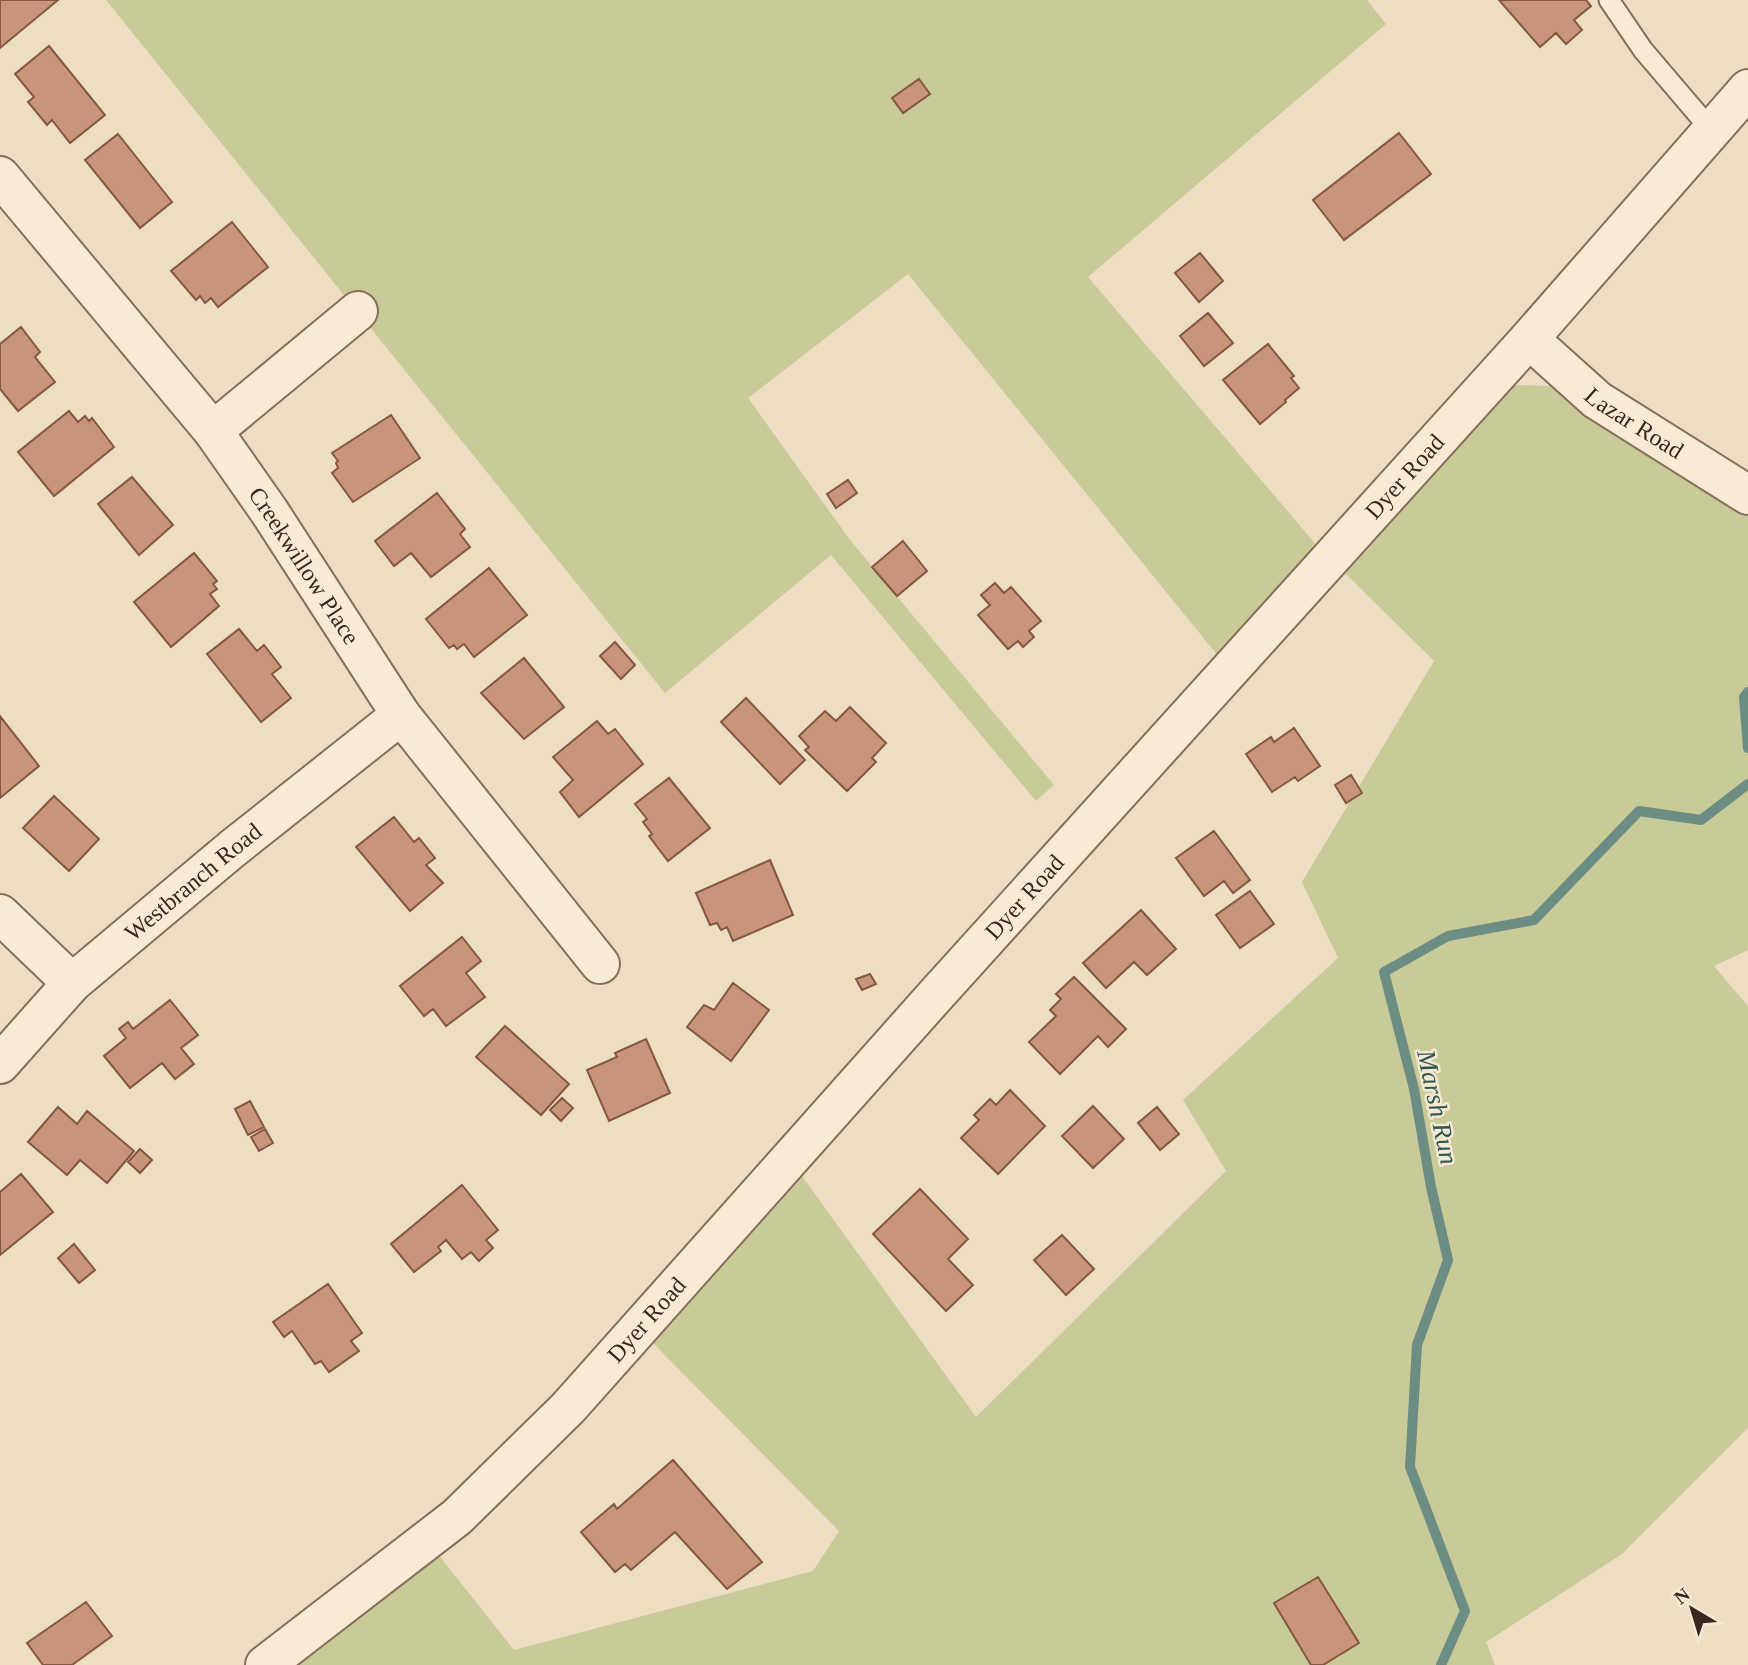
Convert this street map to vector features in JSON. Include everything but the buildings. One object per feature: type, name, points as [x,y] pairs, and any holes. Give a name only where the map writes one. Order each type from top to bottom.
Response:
[{"type":"street","name":"Dyer Road","points":[[265,1665],[457,1517],[568,1408],[953,976],[1529,339],[1748,89]]},
{"type":"street","name":"Creekwillow Place","points":[[0,176],[213,431],[269,511],[401,715],[600,964]]},
{"type":"street","points":[[213,431],[358,311]]},
{"type":"street","name":"Lazar Road","points":[[1529,339],[1597,400],[1748,495]]},
{"type":"street","name":"Westbranch Road","points":[[0,1064],[72,983],[232,849],[401,715]]},
{"type":"street","points":[[0,914],[72,983]]},
{"type":"lane","points":[[1609,0],[1643,50],[1712,131]]},
{"type":"green space","points":[[106,0],[1367,0],[1386,24],[1088,277],[1319,548],[1219,657],[908,274],[748,398],[850,540],[1054,785],[1036,801],[831,555],[665,693]]},
{"type":"green space","points":[[1513,385],[1550,386],[1748,513],[1748,950],[1714,966],[1748,1006],[1748,1428],[1622,1554],[1486,1642],[1495,1665],[289,1665],[437,1553],[514,1650],[813,1571],[839,1531],[649,1339],[799,1172],[976,1417],[1226,1171],[1183,1100],[1338,958],[1302,882],[1434,661],[1339,567]]},
{"type":"waterway","name":"Marsh Run","points":[[1748,692],[1744,697],[1748,748]]},
{"type":"waterway","name":"Marsh Run","points":[[1441,1665],[1465,1611],[1410,1467],[1417,1345],[1448,1260],[1431,1187],[1414,1089],[1384,972],[1448,936],[1534,920],[1639,811],[1701,820],[1748,784]]}]
